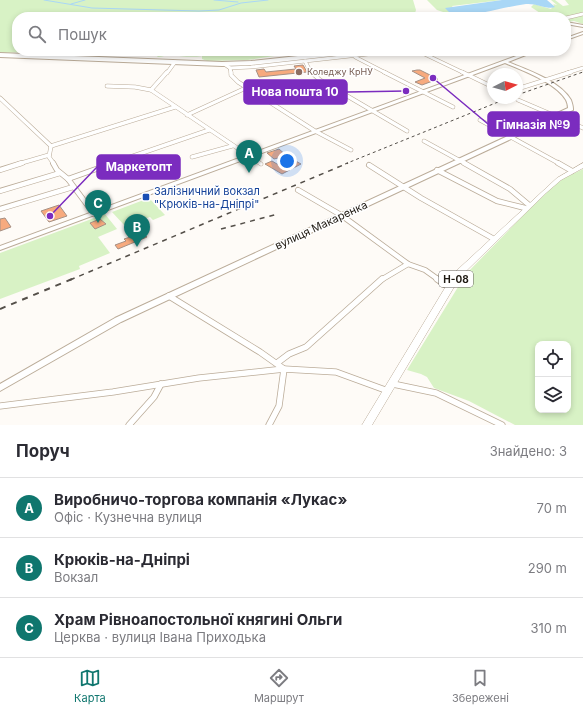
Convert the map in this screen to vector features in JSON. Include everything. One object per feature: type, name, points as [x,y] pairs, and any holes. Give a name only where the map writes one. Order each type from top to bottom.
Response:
[{"type":"highway","points":[[571,24],[583,26]]},
{"type":"highway","points":[[0,55],[12,55]]},
{"type":"highway","points":[[25,56],[224,64],[313,56]]},
{"type":"main road","points":[[571,37],[583,33]]},
{"type":"main road","points":[[0,248],[520,56]]},
{"type":"main road","name":"вулиця Макаренка","points":[[0,388],[118,320],[437,170],[568,111],[571,106],[557,86],[505,62]]},
{"type":"main road","name":"Н-08","points":[[367,425],[391,387],[449,287],[455,281],[457,275],[517,219],[527,207],[559,179],[583,165]]},
{"type":"street","points":[[571,17],[583,14]]},
{"type":"street","points":[[224,64],[230,68],[305,62],[354,56],[453,107]]},
{"type":"street","points":[[428,56],[487,84]]},
{"type":"street","points":[[151,90],[158,84],[175,62]]},
{"type":"street","points":[[305,62],[312,74],[320,80],[374,110],[407,131]]},
{"type":"street","points":[[230,68],[231,75],[234,78],[315,131],[351,150]]},
{"type":"street","points":[[523,87],[583,68]]},
{"type":"street","points":[[107,86],[135,86],[151,90],[232,146],[261,164]]},
{"type":"street","points":[[187,115],[248,87]]},
{"type":"street","points":[[0,98],[51,146]]},
{"type":"street","points":[[0,103],[5,102]]},
{"type":"street","points":[[523,102],[583,128]]},
{"type":"street","points":[[51,146],[175,106]]},
{"type":"street","points":[[480,120],[572,171]]},
{"type":"street","points":[[68,179],[209,130]]},
{"type":"street","points":[[424,141],[510,189],[527,207]]},
{"type":"street","points":[[51,146],[49,155],[52,163],[60,173],[68,179],[94,214]]},
{"type":"street","points":[[192,157],[232,146]]},
{"type":"street","points":[[0,170],[49,155]]},
{"type":"street","points":[[369,165],[403,187],[494,239]]},
{"type":"street","points":[[437,170],[498,201],[527,207]]},
{"type":"street","points":[[0,191],[60,173]]},
{"type":"street","points":[[2,209],[73,187]]},
{"type":"street","points":[[298,190],[341,215],[408,264],[425,270],[449,287]]},
{"type":"street","points":[[277,363],[289,354],[306,347],[373,286],[386,276],[408,264]]},
{"type":"street","points":[[169,296],[277,363],[284,369]]},
{"type":"street","points":[[270,425],[280,406],[284,369]]},
{"type":"street","points":[[0,406],[221,375],[284,369],[296,372],[322,370],[333,371],[391,387],[436,393],[502,425]]},
{"type":"street","points":[[129,425],[154,397],[161,384]]},
{"type":"green space","points":[[0,0],[413,0],[416,10],[415,12],[12,12],[12,53],[0,52]]},
{"type":"green space","points":[[427,0],[502,0],[452,6],[456,12],[443,12],[437,10]]},
{"type":"green space","points":[[551,0],[555,0],[563,6],[569,5],[565,0],[583,0],[583,24],[571,21],[571,12],[538,12],[531,7],[534,4],[551,9],[554,5],[553,4],[557,5]]},
{"type":"green space","points":[[180,56],[202,56],[190,57]]},
{"type":"green space","points":[[202,56],[274,56],[248,60],[207,61],[202,59]]},
{"type":"green space","points":[[583,169],[583,425],[515,425],[469,401],[434,388],[427,377],[407,370],[466,274],[546,192],[562,179]]},
{"type":"green space","points":[[149,198],[165,215],[153,220],[150,217],[125,226],[112,212]]},
{"type":"green space","points":[[105,214],[117,229],[98,237],[110,253],[79,266],[80,269],[0,299],[0,253]]},
{"type":"water","points":[[502,0],[547,0],[555,7],[549,8],[534,4],[526,4],[485,12],[449,12],[445,8]]},
{"type":"building","points":[[303,65],[307,72],[259,77],[256,70],[264,69],[266,72],[296,69],[294,66]]},
{"type":"building","points":[[417,70],[438,79],[422,85],[415,82],[425,78],[412,71]]},
{"type":"building","points":[[279,149],[287,156],[301,164],[282,174],[265,164],[272,161],[282,167],[291,162],[282,157],[274,159],[267,153]]},
{"type":"building","points":[[59,205],[67,216],[49,222],[41,211]]},
{"type":"building","points":[[5,218],[11,227],[0,231],[0,219]]},
{"type":"building","points":[[100,219],[106,224],[95,229],[90,223]]},
{"type":"building","points":[[143,233],[147,237],[118,249],[115,245],[126,241],[124,239]]},
{"type":"waterway","points":[[44,0],[92,8],[199,11],[219,10],[241,3],[268,0]]},
{"type":"waterway","points":[[71,4],[85,0]]},
{"type":"waterway","points":[[214,0],[238,2]]},
{"type":"railway","points":[[523,93],[583,72]]},
{"type":"railway","points":[[345,164],[493,104]]},
{"type":"railway","points":[[70,280],[348,163]]},
{"type":"railway","points":[[221,229],[278,214]]},
{"type":"railway","points":[[0,309],[72,279]]},
{"type":"place","name":"Коледжу КрНУ","points":[[299,72]]},
{"type":"place","name":"Гімназія №9","points":[[433,78]]},
{"type":"place","name":"Нова пошта 10","points":[[406,91]]},
{"type":"place","name":"Виробничо-торгова компанія «Лукас»","points":[[249,173]]},
{"type":"place","name":"Залізничний вокзал \"Крюкiв-на-Днiпрi\"","points":[[146,197]]},
{"type":"place","name":"Маркетопт","points":[[50,216]]},
{"type":"place","name":"Храм Рівноапостольної княгині Ольги","points":[[98,223]]},
{"type":"place","name":"Крюків-на-Дніпрі","points":[[137,247]]}]
